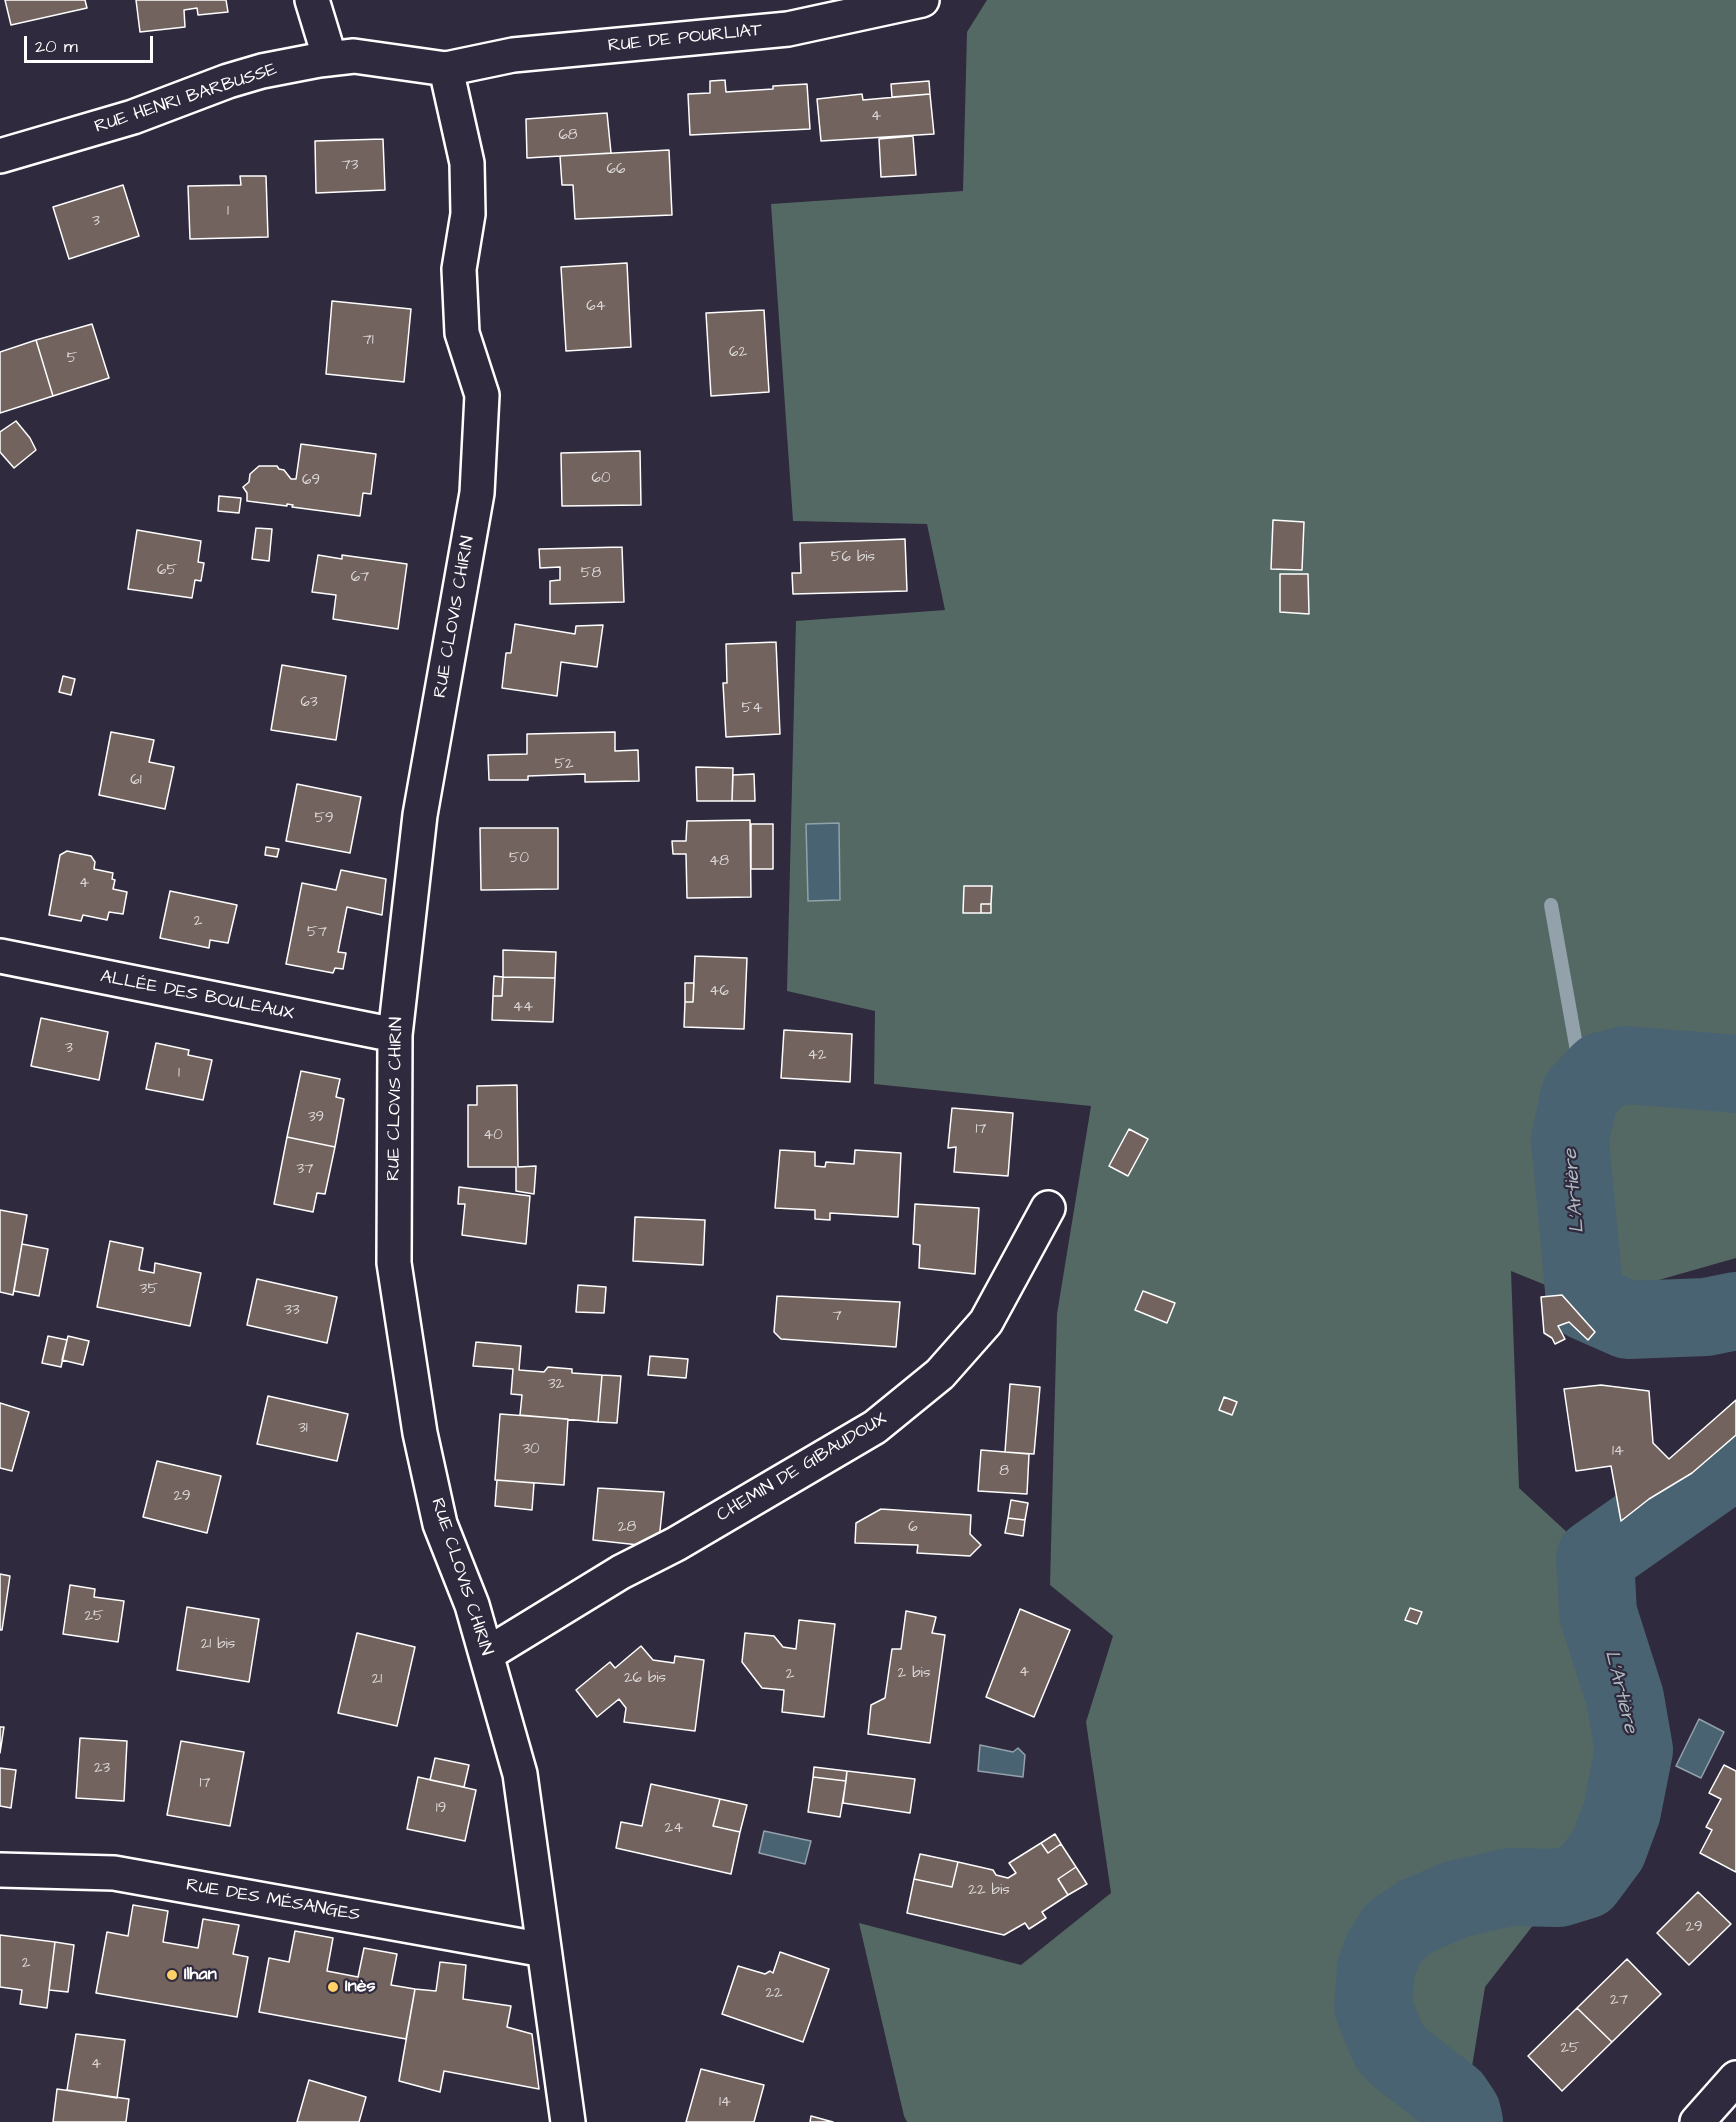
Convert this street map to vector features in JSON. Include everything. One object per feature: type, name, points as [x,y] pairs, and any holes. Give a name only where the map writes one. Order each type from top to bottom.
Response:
[{"type":"street","points":[[312,0],[330,59]]},
{"type":"street","name":"RUE DE POURLIAT","points":[[446,69],[513,55],[788,29],[922,0]]},
{"type":"street","name":"RUE HENRI BARBUSSE","points":[[0,156],[133,117],[250,75],[330,59],[372,58],[446,69]]},
{"type":"street","name":"RUE CLOVIS CHIRIN","points":[[446,69],[467,163],[468,214],[459,269],[462,333],[482,395],[477,493],[420,815],[395,1035],[394,1263],[420,1433],[440,1524],[472,1605],[520,1774],[568,2122]]},
{"type":"street","name":"ALLÉE DES BOULEAUX","points":[[0,956],[395,1035]]},
{"type":"street","name":"CHEMIN DE GIBAUDOUX","points":[[487,1654],[621,1572],[676,1544],[875,1428],[940,1374],[986,1322],[1048,1208]]},
{"type":"street","name":"RUE DES MÉSANGES","points":[[0,1870],[114,1873],[544,1950]]},
{"type":"street","points":[[1697,2122],[1736,2078]]},
{"type":"green space","points":[[987,0],[1736,0],[1736,1258],[1585,1301],[1511,1271],[1519,1488],[1595,1558],[1622,1811],[1485,1987],[1463,2122],[907,2122],[859,1923],[1021,1965],[1111,1893],[1086,1722],[1113,1636],[1050,1585],[1057,1314],[1091,1106],[874,1084],[875,1011],[787,991],[796,621],[945,610],[927,524],[793,521],[771,204],[963,191],[967,32]]},
{"type":"water","points":[[839,823],[840,900],[808,901],[806,824]]},
{"type":"water","points":[[1699,1719],[1724,1732],[1701,1778],[1676,1766]]},
{"type":"water","points":[[980,1745],[1013,1752],[1018,1748],[1025,1755],[1023,1777],[978,1771]]},
{"type":"water","points":[[764,1831],[811,1841],[805,1864],[759,1853]]},
{"type":"building","points":[[5,0],[85,0],[87,8],[11,25]]},
{"type":"building","points":[[136,0],[226,0],[228,12],[198,15],[197,8],[184,10],[185,27],[140,32]]},
{"type":"building","points":[[725,80],[726,92],[807,84],[810,129],[690,135],[688,94],[710,93],[710,81]]},
{"type":"building","points":[[929,81],[930,94],[892,97],[891,84]]},
{"type":"building","points":[[862,94],[863,100],[930,94],[934,134],[821,141],[817,99]]},
{"type":"building","points":[[607,113],[611,153],[527,158],[526,119]]},
{"type":"building","points":[[913,136],[916,175],[881,177],[879,139]]},
{"type":"building","points":[[383,139],[385,190],[316,193],[315,141]]},
{"type":"building","points":[[669,150],[672,215],[575,219],[573,185],[562,185],[560,156]]},
{"type":"building","points":[[240,176],[266,176],[268,237],[190,239],[188,186],[241,185]]},
{"type":"building","points":[[123,185],[139,236],[69,259],[53,207]]},
{"type":"building","points":[[627,263],[631,347],[566,351],[561,267]]},
{"type":"building","points":[[332,301],[411,309],[404,382],[326,374]]},
{"type":"building","points":[[764,310],[769,392],[711,396],[706,313]]},
{"type":"building","points":[[92,324],[109,378],[53,396],[36,340]]},
{"type":"building","points":[[36,340],[53,396],[0,413],[0,352]]},
{"type":"building","points":[[16,421],[30,438],[36,450],[14,468],[0,452],[0,432]]},
{"type":"building","points":[[301,444],[376,454],[371,494],[363,493],[360,516],[292,507],[293,505],[287,504],[287,506],[247,501],[247,493],[243,487],[249,482],[250,474],[259,466],[277,466],[284,470],[291,479],[296,479]]},
{"type":"building","points":[[640,451],[641,505],[562,506],[561,453]]},
{"type":"building","points":[[219,496],[241,498],[239,513],[218,511]]},
{"type":"building","points":[[1273,520],[1304,522],[1302,570],[1271,569]]},
{"type":"building","points":[[256,528],[272,529],[269,561],[252,559]]},
{"type":"building","points":[[137,530],[201,541],[198,562],[204,563],[201,581],[195,580],[192,598],[128,589]]},
{"type":"building","points":[[905,539],[907,591],[793,594],[792,573],[801,573],[800,543]]},
{"type":"building","points":[[622,547],[624,602],[550,604],[550,581],[560,580],[560,567],[540,568],[539,549]]},
{"type":"building","points":[[318,555],[342,559],[342,555],[407,564],[398,629],[333,619],[336,595],[312,592]]},
{"type":"building","points":[[1280,574],[1308,574],[1309,614],[1280,612]]},
{"type":"building","points":[[515,624],[575,634],[576,626],[603,625],[597,667],[561,662],[557,696],[502,688],[506,653],[511,653]]},
{"type":"building","points":[[776,642],[780,734],[726,737],[723,683],[727,683],[726,644]]},
{"type":"building","points":[[282,665],[346,676],[336,740],[271,730]]},
{"type":"building","points":[[63,676],[75,679],[71,695],[59,692]]},
{"type":"building","points":[[111,732],[154,740],[149,762],[174,767],[165,809],[99,795]]},
{"type":"building","points":[[615,732],[615,751],[638,750],[639,781],[585,782],[585,774],[528,776],[528,780],[489,780],[488,755],[527,754],[527,734]]},
{"type":"building","points":[[696,767],[733,768],[732,801],[697,801]]},
{"type":"building","points":[[754,774],[755,801],[732,801],[733,775]]},
{"type":"building","points":[[297,784],[361,797],[350,853],[286,841]]},
{"type":"building","points":[[750,820],[751,897],[687,898],[686,854],[673,854],[672,841],[686,841],[687,821]]},
{"type":"building","points":[[751,824],[773,824],[773,869],[751,869]]},
{"type":"building","points":[[480,828],[558,828],[558,889],[481,890]]},
{"type":"building","points":[[266,847],[279,849],[277,857],[265,855]]},
{"type":"building","points":[[67,851],[91,856],[95,862],[94,869],[113,873],[112,879],[115,880],[113,889],[127,892],[123,914],[109,912],[107,920],[83,915],[81,921],[49,915],[60,855]]},
{"type":"building","points":[[341,870],[386,879],[382,915],[347,907],[338,952],[346,953],[343,969],[335,968],[333,973],[286,964],[302,883],[336,890]]},
{"type":"building","points":[[964,886],[992,886],[991,904],[981,904],[981,913],[963,913]]},
{"type":"building","points":[[170,891],[237,905],[228,943],[210,940],[209,948],[160,938]]},
{"type":"building","points":[[981,904],[991,904],[991,913],[981,913]]},
{"type":"building","points":[[503,950],[556,952],[555,978],[503,977]]},
{"type":"building","points":[[695,956],[747,958],[744,1029],[684,1027],[685,1002],[693,1002]]},
{"type":"building","points":[[494,976],[503,977],[502,996],[493,996]]},
{"type":"building","points":[[503,977],[555,978],[553,1022],[492,1020],[493,996],[502,996]]},
{"type":"building","points":[[685,983],[694,983],[693,1002],[685,1002]]},
{"type":"building","points":[[41,1018],[108,1032],[99,1080],[31,1066]]},
{"type":"building","points":[[784,1030],[852,1034],[850,1082],[781,1078]]},
{"type":"building","points":[[156,1043],[189,1050],[188,1055],[212,1060],[203,1100],[146,1089]]},
{"type":"building","points":[[301,1071],[340,1079],[336,1097],[344,1099],[335,1147],[287,1137]]},
{"type":"building","points":[[517,1085],[518,1167],[536,1166],[534,1194],[516,1191],[516,1167],[468,1167],[468,1105],[477,1105],[477,1086]]},
{"type":"building","points":[[952,1108],[1013,1113],[1008,1176],[954,1172],[956,1147],[948,1148]]},
{"type":"building","points":[[1129,1129],[1148,1139],[1128,1176],[1109,1166]]},
{"type":"building","points":[[287,1137],[335,1147],[325,1194],[317,1193],[313,1212],[274,1204]]},
{"type":"building","points":[[780,1150],[815,1152],[815,1166],[825,1167],[826,1162],[854,1164],[855,1150],[901,1153],[898,1217],[830,1213],[830,1220],[815,1219],[815,1210],[775,1208]]},
{"type":"building","points":[[459,1187],[530,1196],[526,1244],[462,1235],[465,1204],[458,1204]]},
{"type":"building","points":[[915,1204],[979,1208],[975,1274],[919,1268],[920,1245],[913,1244]]},
{"type":"building","points":[[0,1210],[27,1215],[13,1295],[0,1292]]},
{"type":"building","points":[[635,1217],[705,1220],[703,1265],[633,1261]]},
{"type":"building","points":[[110,1241],[143,1248],[139,1270],[154,1273],[155,1263],[201,1273],[190,1326],[97,1307]]},
{"type":"building","points":[[22,1244],[48,1249],[39,1296],[14,1291]]},
{"type":"building","points":[[257,1279],[337,1297],[327,1343],[247,1325]]},
{"type":"building","points":[[578,1285],[606,1287],[604,1313],[576,1312]]},
{"type":"building","points":[[1143,1291],[1175,1303],[1167,1323],[1135,1310]]},
{"type":"building","points":[[1562,1295],[1595,1332],[1588,1340],[1569,1322],[1558,1326],[1565,1339],[1555,1344],[1552,1338],[1544,1333],[1541,1297]]},
{"type":"building","points":[[777,1296],[900,1302],[896,1347],[781,1339],[774,1332]]},
{"type":"building","points":[[48,1336],[67,1340],[61,1367],[42,1363]]},
{"type":"building","points":[[68,1336],[89,1341],[83,1365],[62,1360]]},
{"type":"building","points":[[476,1342],[521,1346],[519,1370],[544,1372],[548,1367],[572,1369],[572,1373],[602,1375],[598,1422],[520,1415],[522,1395],[511,1394],[513,1369],[473,1366]]},
{"type":"building","points":[[650,1356],[688,1359],[686,1378],[648,1375]]},
{"type":"building","points":[[602,1375],[621,1376],[617,1423],[598,1422]]},
{"type":"building","points":[[1010,1384],[1040,1387],[1034,1454],[1005,1452]]},
{"type":"building","points":[[1601,1385],[1649,1391],[1653,1443],[1669,1459],[1736,1400],[1736,1435],[1692,1473],[1649,1499],[1621,1521],[1611,1466],[1576,1471],[1564,1389]]},
{"type":"building","points":[[268,1396],[348,1414],[337,1461],[257,1444]]},
{"type":"building","points":[[1224,1397],[1237,1402],[1232,1415],[1219,1410]]},
{"type":"building","points":[[0,1403],[29,1412],[12,1471],[0,1468]]},
{"type":"building","points":[[500,1414],[568,1419],[564,1485],[495,1480]]},
{"type":"building","points":[[981,1450],[1029,1454],[1027,1494],[978,1491]]},
{"type":"building","points":[[157,1461],[221,1476],[207,1533],[143,1517]]},
{"type":"building","points":[[497,1480],[534,1483],[532,1510],[495,1506]]},
{"type":"building","points":[[598,1488],[664,1492],[659,1540],[648,1546],[593,1540]]},
{"type":"building","points":[[1011,1500],[1028,1503],[1025,1520],[1008,1518]]},
{"type":"building","points":[[881,1509],[971,1515],[970,1534],[981,1545],[970,1556],[917,1553],[918,1545],[855,1543],[856,1523]]},
{"type":"building","points":[[1008,1518],[1025,1520],[1023,1536],[1005,1533]]},
{"type":"building","points":[[0,1574],[10,1576],[2,1630],[0,1630]]},
{"type":"building","points":[[70,1585],[95,1589],[94,1597],[124,1601],[118,1642],[63,1634]]},
{"type":"building","points":[[187,1607],[259,1619],[249,1682],[177,1670]]},
{"type":"building","points":[[1410,1608],[1422,1612],[1417,1624],[1405,1620]]},
{"type":"building","points":[[1020,1609],[1070,1630],[1034,1717],[986,1697]]},
{"type":"building","points":[[906,1611],[936,1617],[932,1633],[945,1635],[930,1743],[868,1734],[871,1705],[885,1698],[892,1649],[901,1649]]},
{"type":"building","points":[[799,1620],[835,1624],[824,1717],[782,1712],[784,1690],[762,1688],[742,1662],[745,1633],[774,1636],[783,1647],[796,1649]]},
{"type":"building","points":[[357,1633],[415,1647],[397,1726],[338,1713]]},
{"type":"building","points":[[641,1646],[653,1660],[674,1663],[675,1656],[704,1660],[695,1731],[624,1722],[626,1708],[619,1699],[597,1717],[576,1690],[610,1662],[615,1668]]},
{"type":"building","points":[[0,1727],[4,1727],[0,1753]]},
{"type":"building","points":[[80,1738],[127,1741],[124,1801],[76,1798]]},
{"type":"building","points":[[181,1741],[244,1752],[230,1826],[167,1815]]},
{"type":"building","points":[[435,1758],[469,1765],[464,1787],[430,1780]]},
{"type":"building","points":[[1724,1765],[1736,1771],[1736,1872],[1700,1853],[1712,1830],[1706,1827],[1721,1799],[1709,1793]]},
{"type":"building","points":[[814,1767],[847,1771],[846,1781],[813,1777]]},
{"type":"building","points":[[0,1768],[16,1770],[11,1808],[0,1806]]},
{"type":"building","points":[[847,1771],[915,1779],[910,1813],[843,1803]]},
{"type":"building","points":[[418,1777],[476,1790],[465,1841],[407,1829]]},
{"type":"building","points":[[813,1777],[846,1781],[840,1817],[808,1812]]},
{"type":"building","points":[[651,1784],[720,1799],[713,1826],[740,1832],[731,1874],[616,1848],[621,1822],[642,1826]]},
{"type":"building","points":[[720,1799],[747,1805],[740,1832],[713,1826]]},
{"type":"building","points":[[1055,1834],[1061,1844],[1048,1853],[1041,1843]]},
{"type":"building","points":[[1041,1843],[1048,1853],[1061,1844],[1076,1867],[1058,1879],[1068,1895],[1042,1912],[1046,1918],[1029,1929],[1025,1923],[1004,1935],[907,1913],[914,1879],[952,1887],[958,1862],[993,1870],[996,1875],[1008,1878],[1016,1873],[1009,1863]]},
{"type":"building","points":[[920,1854],[958,1862],[952,1887],[914,1879]]},
{"type":"building","points":[[1076,1867],[1087,1884],[1068,1895],[1058,1879]]},
{"type":"building","points":[[1698,1892],[1731,1924],[1689,1965],[1657,1933]]},
{"type":"building","name":"Ilhan","points":[[133,1905],[168,1911],[163,1942],[198,1948],[203,1919],[239,1925],[233,1954],[248,1957],[237,2017],[96,1993],[107,1932],[128,1936]]},
{"type":"building","name":"Inès","points":[[295,1931],[333,1938],[327,1971],[358,1977],[364,1948],[397,1954],[391,1985],[415,1989],[406,2039],[259,2012],[269,1958],[289,1962]]},
{"type":"building","points":[[0,1935],[55,1942],[47,2008],[20,2004],[22,1990],[0,1987]]},
{"type":"building","points":[[55,1942],[74,1945],[68,1992],[49,1990]]},
{"type":"building","points":[[780,1952],[829,1969],[803,2042],[722,2014],[738,1966],[765,1974],[770,1971],[773,1973]]},
{"type":"building","points":[[1627,1959],[1661,1994],[1612,2042],[1577,2008]]},
{"type":"building","points":[[440,1962],[466,1965],[463,1999],[511,2006],[507,2027],[532,2034],[539,2089],[444,2071],[440,2092],[399,2081],[415,1989],[436,1991]]},
{"type":"building","points":[[1577,2008],[1612,2042],[1562,2091],[1528,2056]]},
{"type":"building","points":[[76,2034],[125,2040],[117,2098],[67,2090]]},
{"type":"building","points":[[701,2069],[764,2085],[754,2122],[686,2122]]},
{"type":"building","points":[[309,2080],[366,2097],[359,2122],[297,2122]]},
{"type":"building","points":[[57,2089],[129,2099],[126,2122],[53,2122]]},
{"type":"building","points":[[811,2116],[833,2122],[810,2122]]},
{"type":"waterway","points":[[1551,905],[1584,1090]]},
{"type":"waterway","name":"L'Artière","points":[[1736,1074],[1626,1065],[1602,1071],[1580,1094],[1570,1139],[1585,1301],[1628,1320],[1706,1317],[1736,1311]]},
{"type":"waterway","name":"L'Artière","points":[[1464,2122],[1462,2113],[1452,2098],[1399,2057],[1389,2046],[1373,2007],[1376,1968],[1383,1950],[1394,1932],[1417,1916],[1457,1899],[1510,1887],[1559,1888],[1585,1880],[1608,1849],[1622,1811],[1634,1750],[1625,1698],[1598,1613],[1595,1558],[1736,1459]]},
{"type":"place","name":"Ilhan","points":[[172,1975]]},
{"type":"place","name":"Inès","points":[[333,1987]]}]
